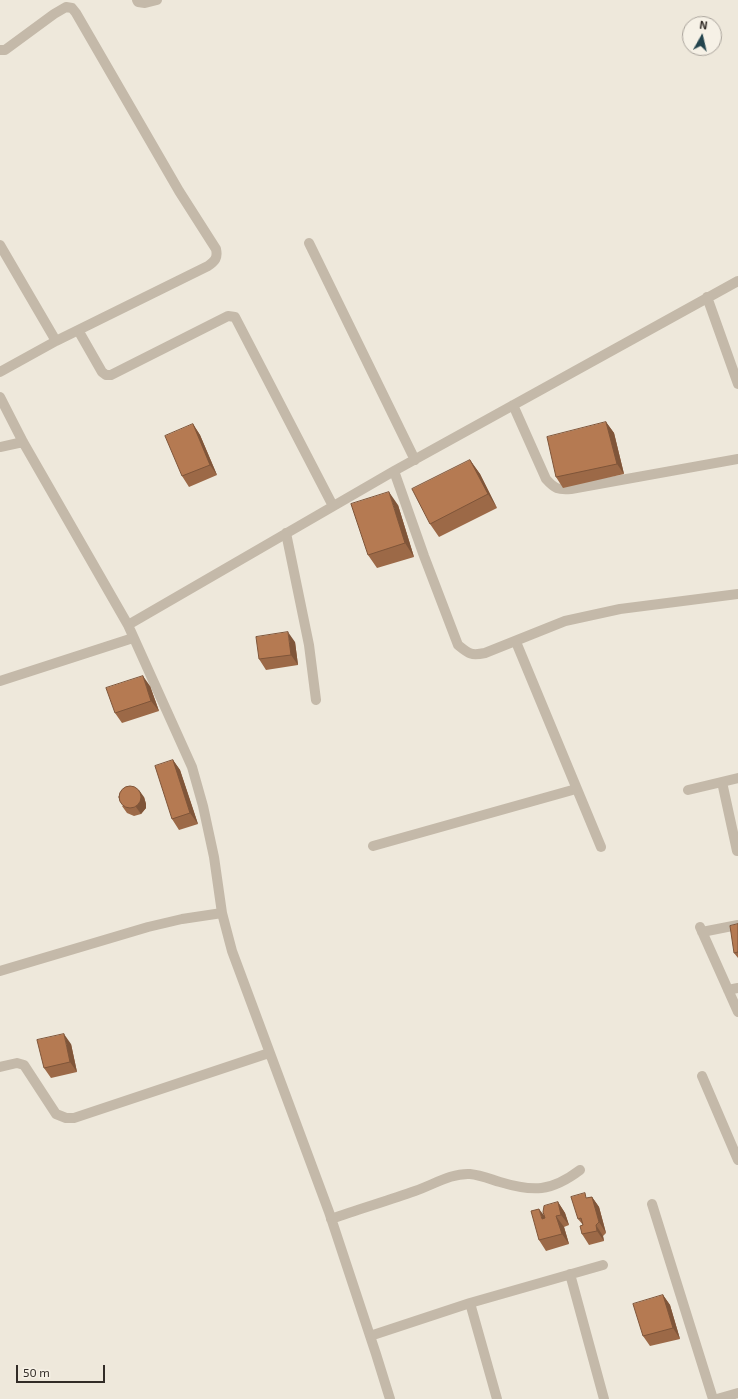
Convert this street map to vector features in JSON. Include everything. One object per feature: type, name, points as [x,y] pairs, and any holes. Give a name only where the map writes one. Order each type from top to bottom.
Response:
[{"type":"street","points":[[137,0],[138,2],[145,3],[157,0]]},
{"type":"street","points":[[0,50],[5,50],[66,7],[72,8],[179,191],[216,249],[217,256],[208,266],[56,341],[0,372]]},
{"type":"street","points":[[309,243],[415,460]]},
{"type":"street","points":[[0,245],[56,341]]},
{"type":"street","points":[[128,625],[286,532],[394,471],[738,281]]},
{"type":"street","points":[[707,298],[738,384]]},
{"type":"street","points":[[78,330],[102,372],[106,375],[111,375],[228,316],[235,317],[333,506]]},
{"type":"street","points":[[0,397],[23,442],[128,625],[192,767],[203,806],[214,857],[222,913],[232,951],[331,1219],[390,1399]]},
{"type":"street","points":[[513,405],[546,479],[558,490],[571,489],[738,459]]},
{"type":"street","points":[[0,447],[23,442]]},
{"type":"street","points":[[394,471],[458,645],[469,654],[475,655],[516,642],[565,621],[620,609],[738,594]]},
{"type":"street","points":[[286,532],[310,645],[316,700]]},
{"type":"street","points":[[0,682],[133,638]]},
{"type":"street","points":[[516,642],[600,847]]},
{"type":"street","points":[[688,790],[738,778]]},
{"type":"street","points":[[722,782],[737,851]]},
{"type":"street","points":[[372,846],[576,789]]},
{"type":"street","points":[[0,971],[148,927],[182,919],[222,913]]},
{"type":"street","points":[[738,925],[701,929],[733,989],[738,1012]]},
{"type":"street","points":[[0,1067],[16,1063],[24,1065],[56,1114],[66,1118],[74,1118],[269,1053]]},
{"type":"street","points":[[702,1076],[738,1160]]},
{"type":"street","points":[[331,1219],[416,1191],[458,1175],[470,1174],[483,1176],[521,1188],[538,1189],[550,1187],[567,1180],[580,1170]]},
{"type":"street","points":[[652,1204],[713,1399]]},
{"type":"street","points":[[370,1336],[470,1303],[603,1265]]},
{"type":"street","points":[[570,1274],[604,1399]]},
{"type":"street","points":[[470,1303],[497,1399]]},
{"type":"street","points":[[717,1399],[738,1393]]},
{"type":"building","points":[[606,422],[617,464],[556,477],[547,437]]},
{"type":"building","points":[[193,424],[210,465],[182,476],[165,436]]},
{"type":"building","points":[[470,460],[488,494],[430,524],[412,489]]},
{"type":"building","points":[[389,492],[405,543],[368,555],[351,504]]},
{"type":"building","points":[[288,632],[291,655],[259,659],[256,637]]},
{"type":"building","points":[[143,676],[151,701],[115,713],[106,688]]},
{"type":"building","points":[[173,760],[190,813],[172,819],[155,766]]},
{"type":"building","points":[[130,786],[138,789],[141,797],[138,805],[130,808],[122,805],[119,797],[122,789]]},
{"type":"building","points":[[738,924],[738,952],[734,953],[730,926]]},
{"type":"building","points":[[64,1034],[70,1062],[44,1068],[37,1040]]},
{"type":"building","points":[[585,1193],[586,1198],[592,1197],[599,1222],[596,1225],[597,1231],[582,1234],[580,1226],[583,1225],[581,1218],[578,1219],[571,1197]]},
{"type":"building","points":[[558,1202],[561,1215],[556,1216],[562,1234],[539,1240],[531,1211],[539,1209],[542,1219],[545,1218],[543,1212],[544,1206]]},
{"type":"building","points":[[663,1295],[673,1328],[643,1336],[633,1304]]}]
